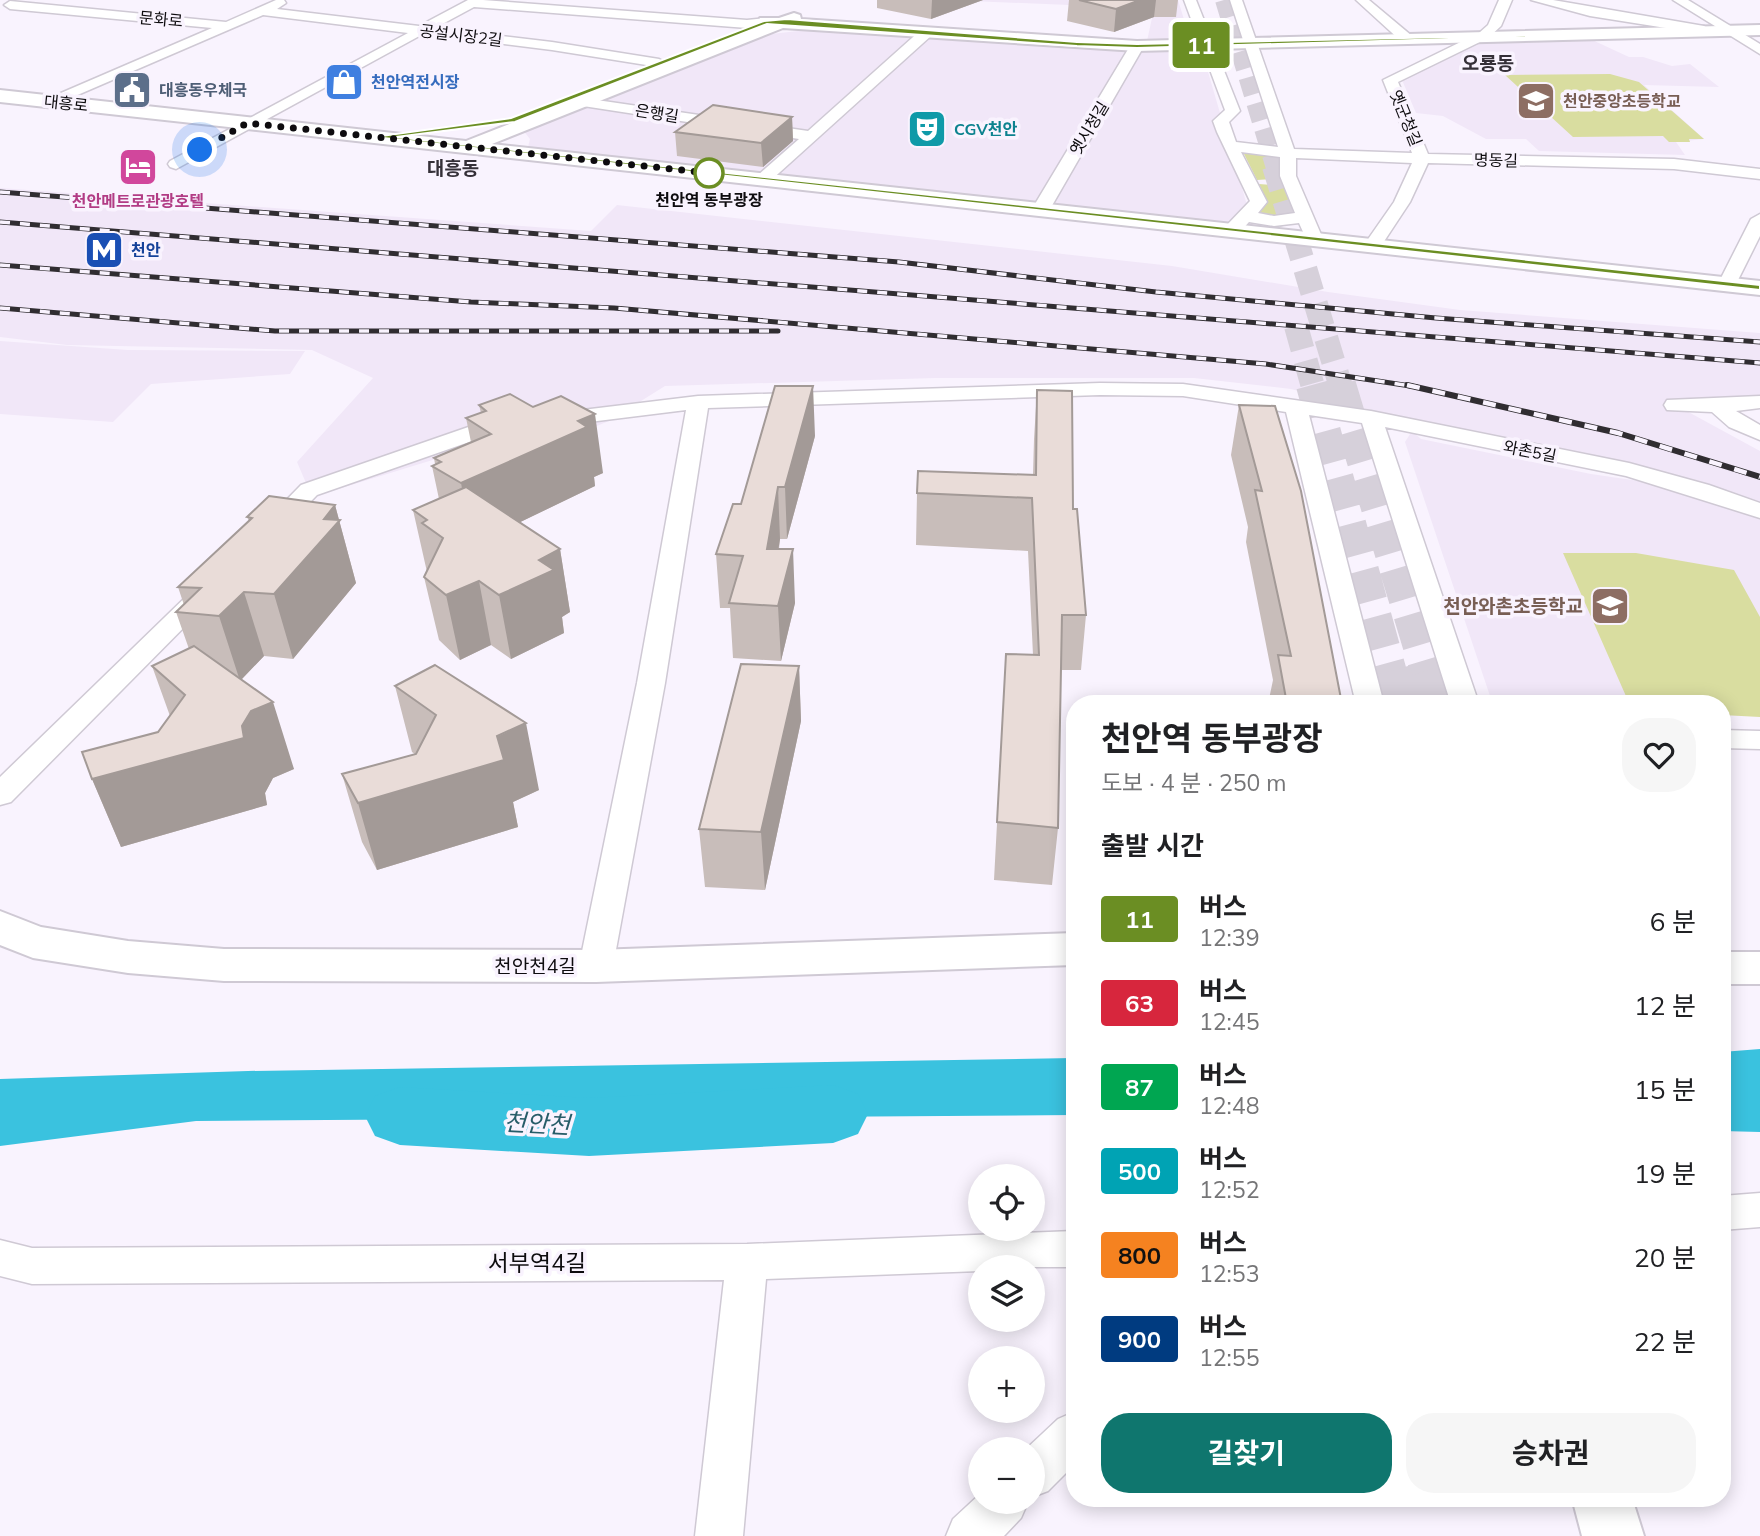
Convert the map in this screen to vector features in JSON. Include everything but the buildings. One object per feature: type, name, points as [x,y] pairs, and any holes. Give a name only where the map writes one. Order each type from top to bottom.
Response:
[{"type":"street","points":[[5,7],[24,0]]},
{"type":"street","name":"문화로","points":[[52,102],[286,0]]},
{"type":"street","points":[[1362,0],[1407,39]]},
{"type":"street","points":[[1482,37],[1495,26],[1501,6],[1506,0]]},
{"type":"street","points":[[1537,0],[1590,12],[1704,30]]},
{"type":"street","points":[[1679,0],[1760,50]]},
{"type":"street","points":[[176,164],[247,123],[425,31],[475,1],[747,24],[787,21],[1077,44],[1137,46],[1204,37],[1407,39],[1760,30]]},
{"type":"street","points":[[1195,2],[1204,37],[1233,111],[1221,121],[1226,141],[1232,146],[1252,181],[1259,202],[1239,223]]},
{"type":"street","points":[[1233,2],[1250,37],[1288,154],[1288,176],[1314,239]]},
{"type":"street","points":[[377,137],[514,124],[583,102],[787,21],[814,6],[659,63],[514,124],[458,145]]},
{"type":"street","name":"문화로","points":[[5,7],[228,26]]},
{"type":"street","name":"공설시장2길","points":[[261,11],[552,46],[659,63]]},
{"type":"street","points":[[1731,31],[1760,41]]},
{"type":"street","points":[[763,179],[928,32]]},
{"type":"street","name":"옛군청길","points":[[1373,245],[1402,202],[1422,158],[1390,80],[1482,37]]},
{"type":"street","name":"옛시청길","points":[[1041,209],[1137,46]]},
{"type":"street","name":"대흥로","points":[[0,96],[1041,209],[1239,223],[1314,239],[1760,288]]},
{"type":"street","name":"은행길","points":[[583,102],[813,136]]},
{"type":"street","points":[[514,124],[512,139],[529,153]]},
{"type":"street","name":"명동길","points":[[1232,146],[1288,154],[1674,164],[1760,174]]},
{"type":"street","points":[[1239,223],[1305,217]]},
{"type":"street","points":[[1727,284],[1760,219]]},
{"type":"street","name":"와촌5길","points":[[251,548],[309,490],[488,428],[698,402],[1159,388],[1371,418],[1629,470],[1701,490],[1760,511]]},
{"type":"street","points":[[596,966],[651,682],[698,402]]},
{"type":"street","points":[[1675,405],[1717,406],[1760,402]]},
{"type":"street","points":[[1717,406],[1737,422],[1760,433]]},
{"type":"street","points":[[1296,407],[1368,695]]},
{"type":"street","points":[[1371,418],[1462,695]]},
{"type":"street","points":[[1307,445],[1321,435],[1335,433],[1354,435],[1379,446]]},
{"type":"street","points":[[0,795],[222,576]]},
{"type":"street","points":[[1731,739],[1760,740]]},
{"type":"street","name":"천안천4길","points":[[0,927],[33,942],[128,957],[224,965],[596,966],[1066,949]]},
{"type":"street","points":[[1731,968],[1760,968]]},
{"type":"street","points":[[1731,1212],[1760,1210]]},
{"type":"street","name":"서부역4길","points":[[0,1258],[32,1266],[747,1262],[1066,1249]]},
{"type":"street","points":[[719,1536],[747,1262]]},
{"type":"street","points":[[1045,1462],[1066,1442]]},
{"type":"street","points":[[1605,1507],[1613,1536]]},
{"type":"street","points":[[970,1536],[993,1514]]},
{"type":"shaded area","points":[[947,0],[1178,0],[1190,39],[1147,41],[1152,18],[1093,6]]},
{"type":"shaded area","points":[[825,28],[1078,48],[1201,48],[1254,229],[543,152],[528,147],[530,139],[522,129],[761,35]]},
{"type":"shaded area","name":"천안중앙초등학교","points":[[1588,38],[1629,57],[1643,57],[1672,66],[1690,64],[1719,87],[1644,85],[1704,139],[1676,142],[1685,155],[1539,151],[1526,139],[1486,139],[1443,116],[1416,113],[1402,80],[1480,42]]},
{"type":"shaded area","points":[[0,188],[591,231],[617,205],[1172,266],[1328,292],[1460,310],[1760,333],[1760,396],[1701,402],[1681,408],[1760,451],[1760,504],[1424,424],[1291,389],[1194,378],[935,378],[665,386],[609,421],[577,434],[488,443],[312,497],[297,462],[373,378],[312,350],[67,345],[0,337]]},
{"type":"shaded area","points":[[0,341],[128,350],[305,351],[290,374],[151,384],[113,422],[0,414]]},
{"type":"shaded area","name":"천안와촌초등학교","points":[[1412,431],[1421,439],[1591,474],[1646,482],[1760,516],[1760,713],[1731,706],[1731,695],[1490,695],[1405,442]]},
{"type":"green space","points":[[1610,74],[1639,82],[1704,139],[1669,142],[1663,136],[1573,137],[1505,75]]},
{"type":"green space","points":[[1243,152],[1279,156],[1282,158],[1285,178],[1257,180]]},
{"type":"green space","points":[[1259,184],[1288,186],[1296,216],[1253,216],[1267,201]]},
{"type":"green space","points":[[1563,553],[1636,553],[1734,570],[1760,617],[1760,717],[1731,715],[1731,695],[1625,695]]},
{"type":"water","points":[[1760,1049],[1760,1132],[1731,1131],[1731,1051]]},
{"type":"water","points":[[1066,1058],[1066,1115],[196,1121],[0,1146],[0,1079],[248,1071]]},
{"type":"waterway","name":"천안천","points":[[400,1116],[589,1127],[833,1114]]},
{"type":"tunnel","points":[[1224,0],[1275,168]]},
{"type":"tunnel","points":[[1274,166],[1341,387]]},
{"type":"tunnel","points":[[1296,326],[1313,387]]},
{"type":"tunnel","points":[[1312,385],[1391,673]]},
{"type":"tunnel","points":[[1340,385],[1427,673]]},
{"type":"tunnel","points":[[1390,671],[1397,695]]},
{"type":"tunnel","points":[[1426,671],[1433,695]]},
{"type":"railway","points":[[0,192],[899,262],[1156,292],[1436,318],[1760,342]]},
{"type":"railway","points":[[0,222],[1760,363]]},
{"type":"railway","points":[[0,265],[471,302],[614,308],[1266,364],[1413,386]]},
{"type":"railway","points":[[0,308],[275,331],[778,331]]},
{"type":"railway","points":[[1407,385],[1413,386]]},
{"type":"railway","points":[[1413,386],[1618,433],[1760,477]]},
{"type":"bus line","name":"11","points":[[1760,30],[1137,46],[1077,44],[787,21],[766,22],[513,120],[377,137],[1760,288]]},
{"type":"place","name":"천안역전시장","points":[[344,82]]},
{"type":"place","name":"대흥동우체국","points":[[132,90]]},
{"type":"place","name":"천안중앙초등학교","points":[[1536,101]]},
{"type":"place","name":"CGV천안","points":[[927,129]]},
{"type":"place","name":"천안메트로관광호텔","points":[[138,167]]},
{"type":"place","name":"천안역 동부광장","points":[[709,173]]},
{"type":"place","name":"천안","points":[[104,250]]},
{"type":"place","name":"천안와촌초등학교","points":[[1610,606]]},
{"type":"district","name":"오룡동","points":[[1488,63]]},
{"type":"district","name":"대흥동","points":[[453,168]]},
{"type":"route","points":[[200,150],[247,123],[718,174],[709,173]]}]
